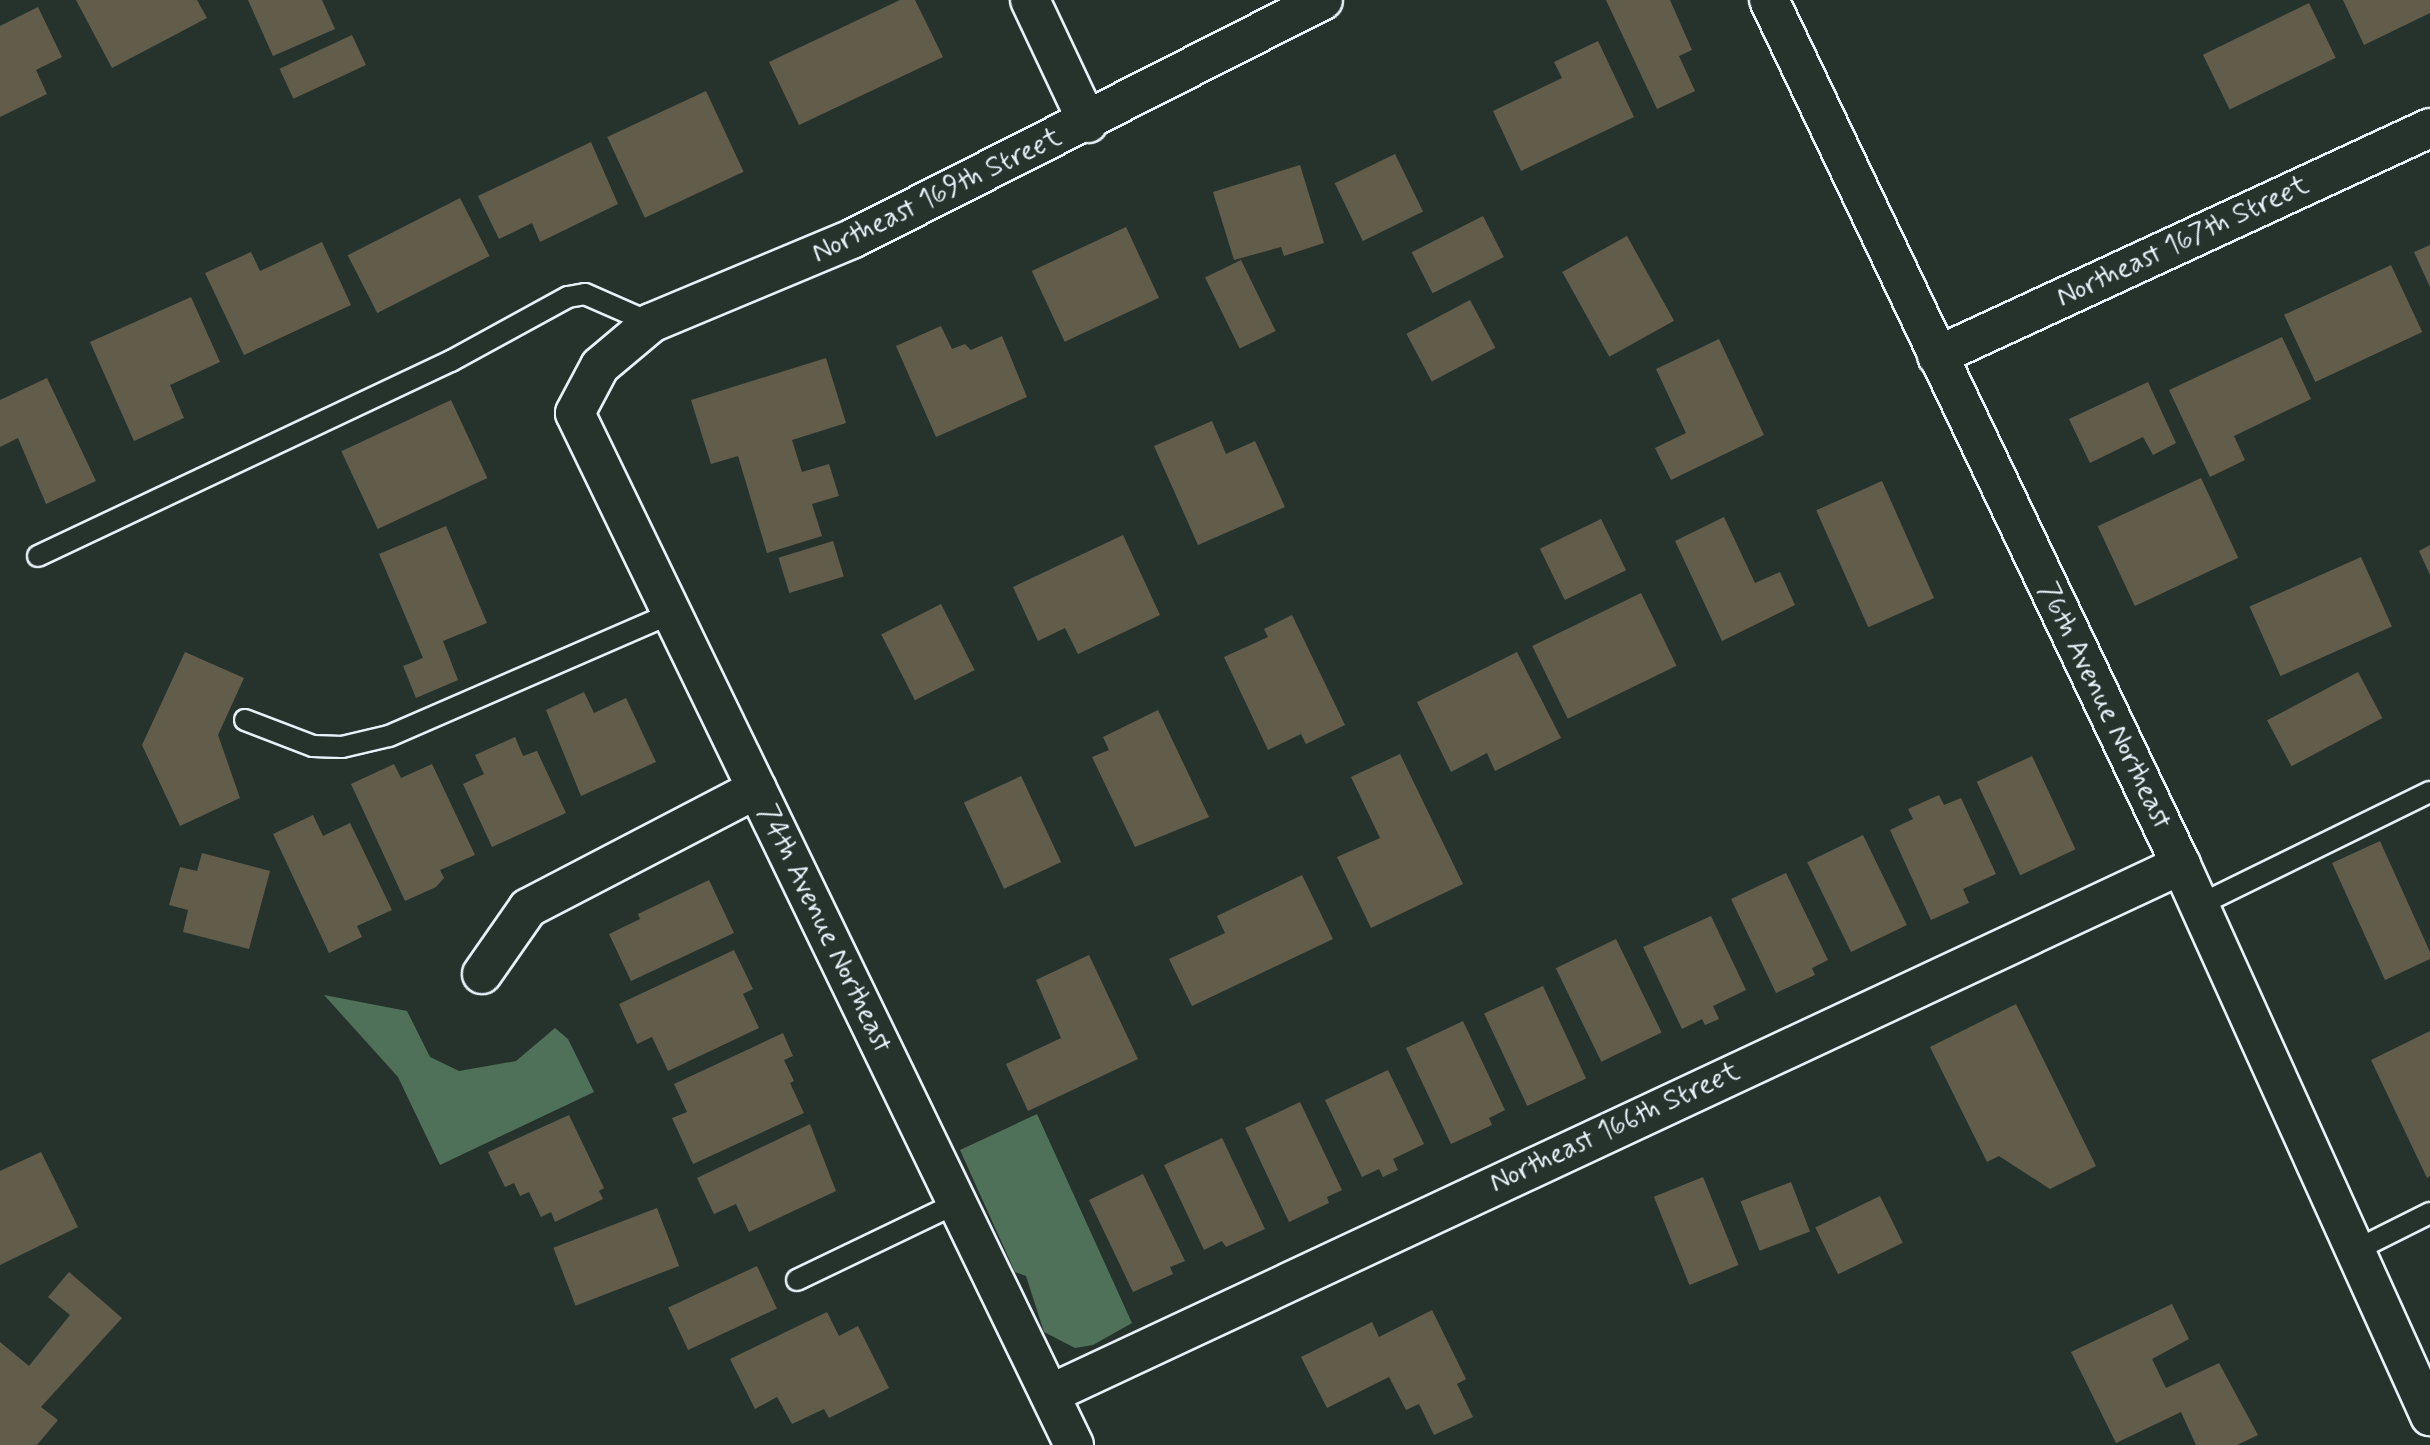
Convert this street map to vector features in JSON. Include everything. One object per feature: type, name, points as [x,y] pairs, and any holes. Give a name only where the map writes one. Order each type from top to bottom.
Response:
[{"type":"street","points":[[1030,0],[1088,123]]},
{"type":"street","name":"Northeast 169th Street","points":[[575,413],[600,366],[651,323],[852,239],[1088,123],[1323,0]]},
{"type":"street","name":"76th Avenue Northeast","points":[[1769,0],[2181,865],[2354,1251],[2415,1359],[2430,1416]]},
{"type":"street","name":"Northeast 167th Street","points":[[1937,356],[2430,128]]},
{"type":"street","name":"74th Avenue Northeast","points":[[575,413],[1074,1445]]},
{"type":"street","points":[[482,974],[528,908],[757,789]]},
{"type":"street","name":"Northeast 166th Street","points":[[1050,1394],[2181,865]]},
{"type":"lane","points":[[38,556],[451,361],[568,297],[585,294],[651,323]]},
{"type":"lane","points":[[245,720],[313,746],[342,747],[389,736],[672,613]]},
{"type":"lane","points":[[2199,905],[2430,792]]},
{"type":"lane","points":[[797,1280],[957,1203]]},
{"type":"lane","points":[[2354,1251],[2430,1213]]},
{"type":"green space","points":[[324,995],[407,1011],[430,1057],[459,1071],[516,1061],[555,1028],[568,1039],[594,1092],[440,1165],[398,1077]]},
{"type":"green space","points":[[1037,1114],[1132,1323],[1093,1345],[1075,1348],[1044,1332],[1026,1276],[1015,1272],[960,1150]]},
{"type":"building","points":[[76,0],[197,0],[207,18],[112,68]]},
{"type":"building","points":[[248,0],[322,0],[335,29],[273,56]]},
{"type":"building","points":[[900,0],[915,0],[943,57],[799,125],[769,62]]},
{"type":"building","points":[[1606,0],[1670,0],[1692,50],[1679,56],[1695,91],[1657,109]]},
{"type":"building","points":[[2343,0],[2430,0],[2430,13],[2364,45]]},
{"type":"building","points":[[2309,3],[2336,58],[2230,110],[2203,55]]},
{"type":"building","points":[[38,7],[62,57],[36,70],[47,94],[0,117],[0,26]]},
{"type":"building","points":[[352,35],[366,65],[293,99],[279,69]]},
{"type":"building","points":[[1598,41],[1634,117],[1521,171],[1493,111],[1562,78],[1554,62]]},
{"type":"building","points":[[706,91],[744,172],[645,218],[607,137]]},
{"type":"building","points":[[591,142],[618,204],[540,242],[532,223],[499,239],[478,196]]},
{"type":"building","points":[[1395,154],[1423,212],[1363,241],[1335,183]]},
{"type":"building","points":[[1300,165],[1324,243],[1284,256],[1281,247],[1234,260],[1213,192]]},
{"type":"building","points":[[460,198],[490,256],[377,313],[348,255]]},
{"type":"building","points":[[1483,216],[1504,257],[1433,293],[1412,252]]},
{"type":"building","points":[[1126,227],[1159,298],[1065,342],[1032,271]]},
{"type":"building","points":[[1627,236],[1674,321],[1609,357],[1562,272]]},
{"type":"building","points":[[322,242],[351,305],[244,355],[205,273],[251,252],[260,271]]},
{"type":"building","points":[[2430,245],[2430,287],[2414,252]]},
{"type":"building","points":[[1241,260],[1276,331],[1240,349],[1205,278]]},
{"type":"building","points":[[2391,265],[2422,332],[2315,382],[2284,315]]},
{"type":"building","points":[[191,297],[220,362],[170,385],[184,418],[134,441],[90,342]]},
{"type":"building","points":[[1470,300],[1495,348],[1432,381],[1406,334]]},
{"type":"building","points":[[941,326],[952,349],[965,344],[971,350],[1002,336],[1027,397],[936,437],[896,346]]},
{"type":"building","points":[[2282,337],[2311,399],[2234,436],[2245,460],[2210,477],[2169,390]]},
{"type":"building","points":[[1719,339],[1764,435],[1671,480],[1655,448],[1686,433],[1656,369]]},
{"type":"building","points":[[826,358],[846,423],[792,440],[802,472],[829,464],[839,496],[812,504],[822,536],[767,553],[738,456],[711,464],[691,400]]},
{"type":"building","points":[[47,378],[96,481],[46,504],[18,438],[0,447],[0,400]]},
{"type":"building","points":[[2148,382],[2176,443],[2153,455],[2143,437],[2090,463],[2069,419]]},
{"type":"building","points":[[451,400],[487,478],[378,529],[341,451]]},
{"type":"building","points":[[1212,421],[1226,454],[1255,441],[1285,507],[1198,545],[1154,446]]},
{"type":"building","points":[[2201,478],[2238,558],[2135,606],[2098,526]]},
{"type":"building","points":[[1882,481],[1934,598],[1868,627],[1816,510]]},
{"type":"building","points":[[1724,517],[1755,583],[1780,572],[1795,605],[1722,641],[1675,541]]},
{"type":"building","points":[[1601,519],[1626,570],[1565,600],[1540,549]]},
{"type":"building","points":[[446,526],[487,623],[443,641],[458,680],[416,698],[403,666],[423,658],[379,554]]},
{"type":"building","points":[[1123,535],[1160,615],[1078,654],[1065,628],[1038,641],[1013,587]]},
{"type":"building","points":[[833,541],[844,576],[789,593],[778,558]]},
{"type":"building","points":[[2430,545],[2430,575],[2419,551]]},
{"type":"building","points":[[2361,557],[2392,626],[2280,676],[2250,607]]},
{"type":"building","points":[[1641,593],[1677,666],[1568,719],[1532,646]]},
{"type":"building","points":[[941,604],[975,670],[915,700],[881,634]]},
{"type":"building","points":[[1292,615],[1345,725],[1306,744],[1301,734],[1268,750],[1224,657],[1268,637],[1264,629]]},
{"type":"building","points":[[185,652],[244,678],[218,735],[240,798],[180,826],[142,745]]},
{"type":"building","points":[[1517,652],[1561,738],[1495,771],[1487,753],[1451,772],[1417,702]]},
{"type":"building","points":[[2358,672],[2382,718],[2291,766],[2267,720]]},
{"type":"building","points":[[584,692],[594,713],[626,698],[656,762],[581,796],[546,710]]},
{"type":"building","points":[[1158,710],[1209,817],[1135,847],[1092,757],[1109,750],[1103,737]]},
{"type":"building","points":[[515,737],[523,756],[537,751],[566,813],[492,847],[463,784],[484,774],[475,755]]},
{"type":"building","points":[[1400,754],[1463,884],[1371,928],[1337,857],[1380,838],[1351,777]]},
{"type":"building","points":[[2032,756],[2076,849],[2020,875],[1977,782]]},
{"type":"building","points":[[394,764],[401,778],[432,764],[475,855],[440,870],[444,878],[436,887],[405,901],[351,784]]},
{"type":"building","points":[[1021,776],[1061,862],[1004,889],[964,803]]},
{"type":"building","points":[[1939,795],[1944,805],[1961,798],[1996,874],[1963,889],[1969,903],[1931,920],[1890,830],[1913,819],[1908,809]]},
{"type":"building","points":[[313,815],[323,836],[350,823],[392,910],[357,926],[362,937],[329,953],[273,834]]},
{"type":"building","points":[[1863,835],[1907,925],[1851,952],[1807,862]]},
{"type":"building","points":[[2380,841],[2430,952],[2430,959],[2385,980],[2332,863]]},
{"type":"building","points":[[202,853],[270,871],[249,949],[183,932],[188,910],[169,905],[180,867],[197,871]]},
{"type":"building","points":[[1786,873],[1828,960],[1812,968],[1815,975],[1776,993],[1731,899]]},
{"type":"building","points":[[1302,875],[1333,939],[1192,1006],[1169,959],[1225,933],[1217,916]]},
{"type":"building","points":[[709,880],[734,933],[631,981],[609,934],[640,919],[638,914]]},
{"type":"building","points":[[1711,916],[1746,990],[1713,1006],[1719,1019],[1705,1025],[1702,1019],[1682,1029],[1643,947]]},
{"type":"building","points":[[1616,939],[1662,1032],[1601,1062],[1556,968]]},
{"type":"building","points":[[734,950],[753,989],[743,994],[759,1028],[668,1071],[652,1037],[637,1044],[619,1004]]},
{"type":"building","points":[[1089,955],[1138,1059],[1028,1111],[1006,1064],[1061,1038],[1036,980]]},
{"type":"building","points":[[1543,986],[1586,1078],[1527,1106],[1484,1013]]},
{"type":"building","points":[[2016,1004],[2096,1166],[2050,1189],[1999,1156],[1987,1162],[1930,1047]]},
{"type":"building","points":[[1463,1021],[1505,1110],[1489,1118],[1492,1125],[1451,1144],[1406,1048]]},
{"type":"building","points":[[2430,1031],[2430,1176],[2427,1178],[2371,1060]]},
{"type":"building","points":[[783,1033],[793,1056],[784,1060],[794,1081],[790,1083],[804,1113],[693,1164],[672,1118],[687,1112],[674,1084]]},
{"type":"building","points":[[1388,1070],[1424,1144],[1393,1159],[1398,1170],[1383,1177],[1379,1169],[1362,1177],[1325,1100]]},
{"type":"building","points":[[1300,1102],[1342,1190],[1327,1197],[1329,1203],[1289,1222],[1245,1128]]},
{"type":"building","points":[[569,1115],[604,1188],[599,1191],[603,1199],[555,1222],[551,1212],[541,1217],[529,1192],[520,1196],[514,1183],[505,1187],[488,1152]]},
{"type":"building","points":[[810,1124],[836,1191],[749,1232],[736,1204],[714,1214],[697,1178]]},
{"type":"building","points":[[1222,1138],[1265,1229],[1226,1247],[1222,1241],[1204,1250],[1164,1165]]},
{"type":"building","points":[[41,1152],[78,1227],[0,1265],[0,1171]]},
{"type":"building","points":[[1143,1174],[1185,1261],[1170,1267],[1173,1274],[1133,1292],[1089,1200]]},
{"type":"building","points":[[1703,1177],[1739,1265],[1689,1285],[1654,1197]]},
{"type":"building","points":[[1791,1182],[1810,1231],[1760,1251],[1741,1201]]},
{"type":"building","points":[[1880,1196],[1903,1243],[1838,1274],[1815,1228]]},
{"type":"building","points":[[657,1208],[679,1266],[576,1306],[553,1248]]},
{"type":"building","points":[[757,1266],[777,1309],[688,1350],[668,1307]]},
{"type":"building","points":[[69,1272],[122,1318],[41,1407],[58,1420],[37,1445],[0,1445],[0,1342],[29,1366],[70,1315],[48,1297]]},
{"type":"building","points":[[2172,1304],[2189,1339],[2152,1359],[2166,1388],[2219,1363],[2258,1435],[2237,1445],[2196,1445],[2181,1412],[2116,1443],[2071,1352]]},
{"type":"building","points":[[1432,1310],[1466,1379],[1457,1384],[1473,1417],[1434,1435],[1419,1404],[1406,1410],[1389,1377],[1327,1408],[1301,1357],[1372,1322],[1379,1337]]},
{"type":"building","points":[[827,1312],[839,1336],[858,1326],[889,1388],[829,1418],[824,1409],[792,1424],[777,1397],[755,1409],[730,1359]]}]
